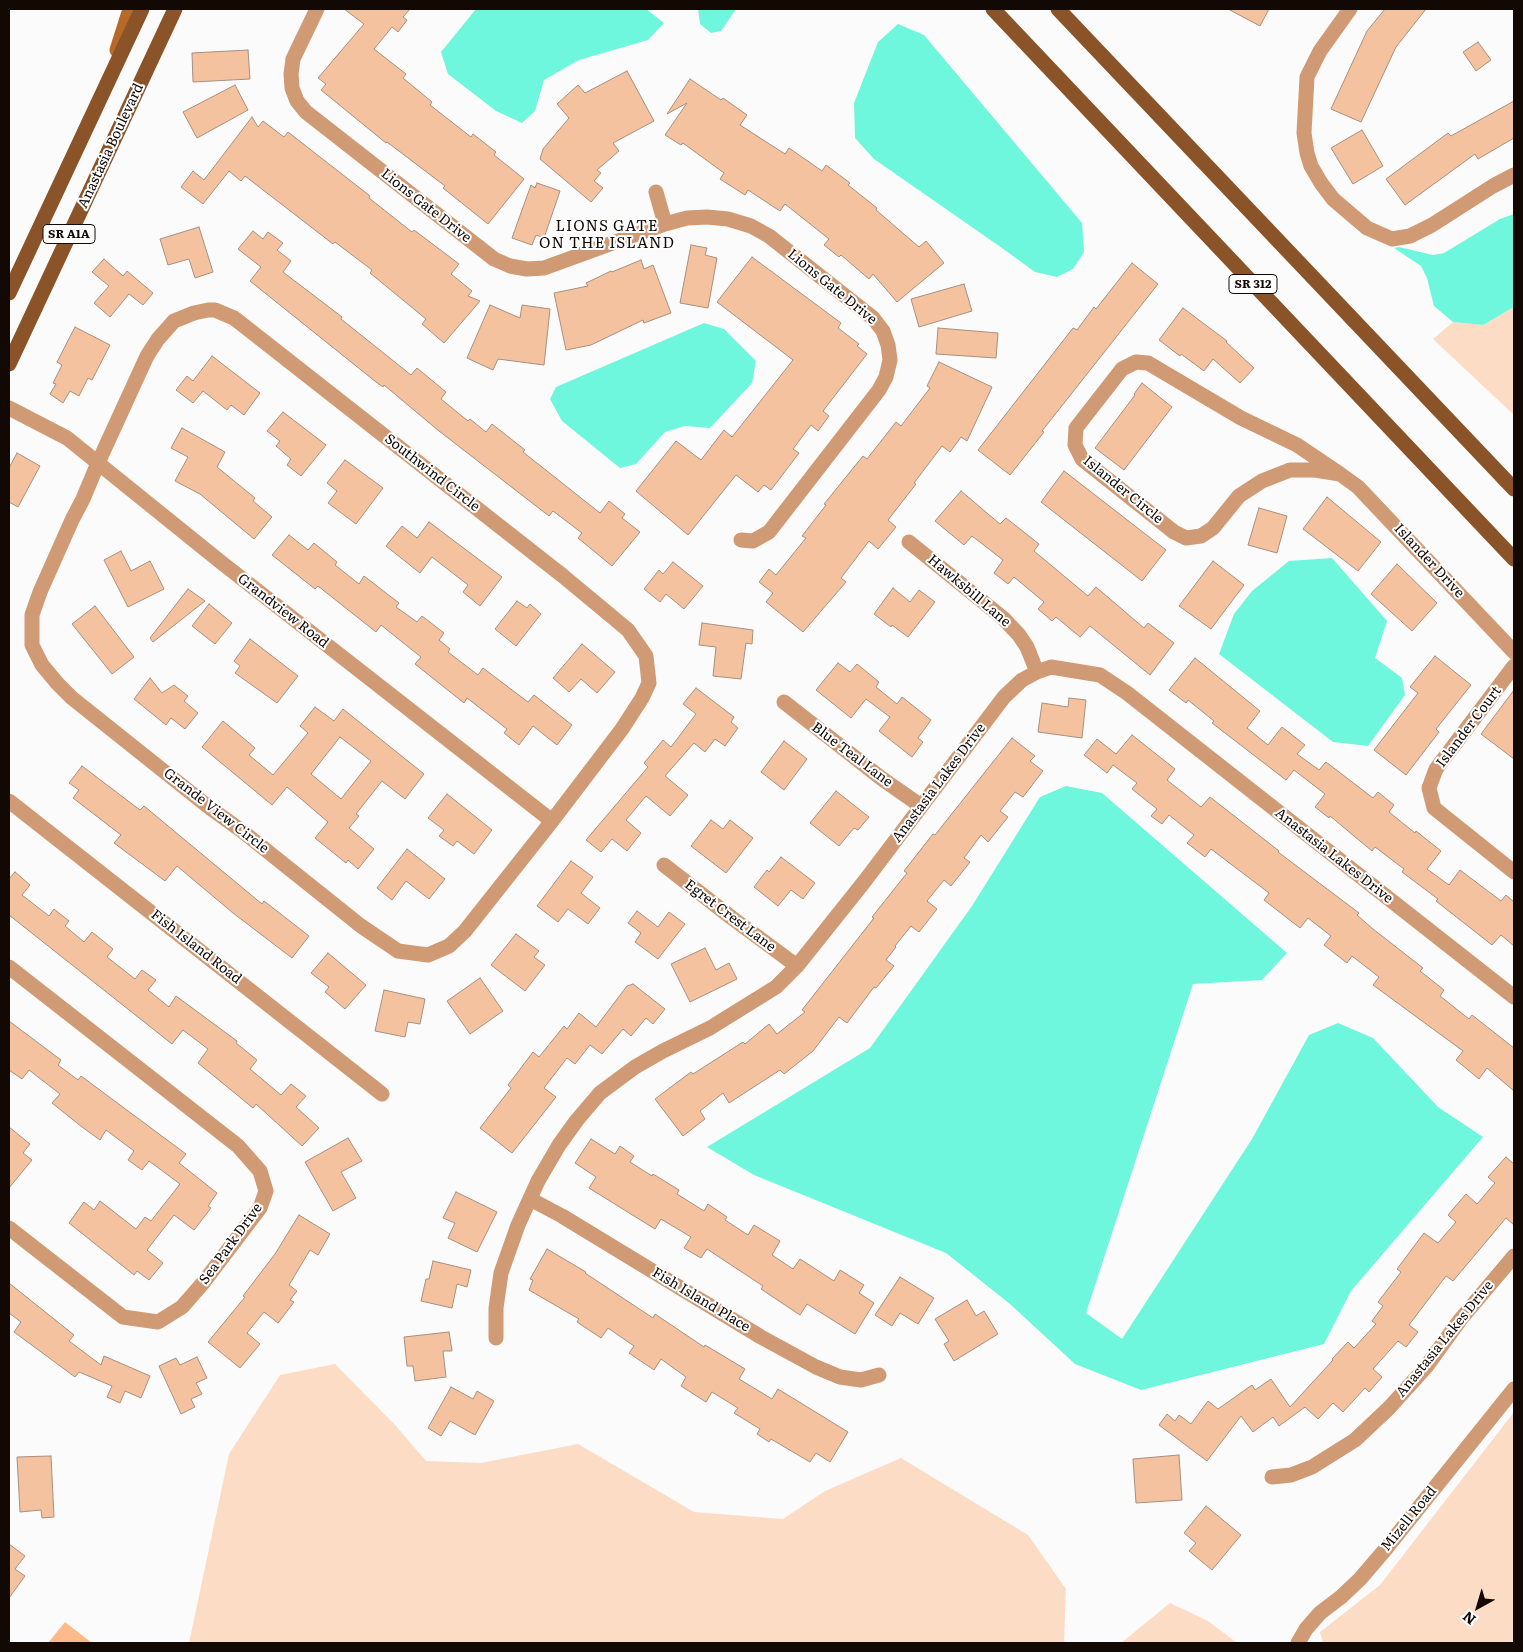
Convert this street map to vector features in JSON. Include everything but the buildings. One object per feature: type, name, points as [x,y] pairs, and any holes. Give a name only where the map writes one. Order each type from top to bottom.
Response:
[{"type":"main road","points":[[106,86],[130,9]]},
{"type":"main road","name":"SR A1A","points":[[9,293],[142,9]]},
{"type":"main road","name":"Anastasia Boulevard","points":[[9,364],[175,9]]},
{"type":"main road","name":"SR 312","points":[[993,9],[1514,559]]},
{"type":"main road","points":[[1058,9],[1514,489]]},
{"type":"street","name":"Lions Gate Drive","points":[[317,9],[293,59],[292,88],[298,101],[306,112],[494,259],[510,266],[527,269],[544,268],[664,224],[686,218],[728,219],[769,236],[873,318],[883,331],[888,345],[890,360],[886,377],[879,390],[769,532],[753,541],[742,540]]},
{"type":"street","points":[[1350,9],[1320,51],[1307,78],[1304,134],[1307,153],[1311,166],[1321,184],[1333,199],[1367,228],[1392,239],[1410,236],[1432,225],[1493,186],[1514,176]]},
{"type":"street","points":[[656,192],[664,224]]},
{"type":"street","name":"Southwind Circle","points":[[98,463],[147,356],[158,339],[174,321],[194,313],[214,310],[234,318],[480,511],[628,630],[646,656],[649,683],[642,698],[622,729],[552,821]]},
{"type":"street","name":"Islander Circle","points":[[1136,362],[1148,363],[1241,418],[1297,445],[1340,474],[1315,470],[1290,470],[1262,481],[1239,496],[1213,528],[1201,536],[1186,538],[1166,526],[1082,460],[1075,445],[1076,428],[1122,369],[1136,362]]},
{"type":"street","name":"Grandview Road","points":[[9,408],[67,438],[222,563],[552,821]]},
{"type":"street","name":"Grande View Circle","points":[[98,463],[40,592],[32,615],[32,645],[42,665],[56,683],[72,698],[210,808],[242,831],[361,926],[398,951],[428,955],[449,946],[465,931],[552,821]]},
{"type":"street","name":"Islander Drive","points":[[1340,474],[1358,487],[1514,652]]},
{"type":"street","name":"Hawksbill Lane","points":[[908,542],[1003,618],[1019,635],[1037,672]]},
{"type":"street","name":"Islander Court","points":[[1514,666],[1436,769],[1429,788],[1434,808],[1514,872]]},
{"type":"street","name":"Anastasia Lakes Drive","points":[[496,1338],[496,1308],[501,1273],[518,1225],[538,1181],[559,1145],[577,1120],[600,1093],[636,1067],[663,1051],[710,1028],[776,988],[797,966],[864,882],[1004,697],[1022,680],[1051,667],[1100,675],[1127,693],[1514,997]]},
{"type":"street","name":"Blue Teal Lane","points":[[784,702],[881,778],[921,806]]},
{"type":"street","name":"Fish Island Road","points":[[9,800],[382,1094]]},
{"type":"street","name":"Egret Crest Lane","points":[[664,865],[797,966]]},
{"type":"street","name":"Sea Park Drive","points":[[9,967],[238,1146],[260,1171],[266,1191],[260,1208],[202,1283],[182,1307],[158,1322],[123,1317],[9,1228]]},
{"type":"street","name":"Fish Island Place","points":[[530,1199],[562,1216],[761,1337],[816,1367],[840,1377],[861,1380],[879,1375]]},
{"type":"street","name":"Anastasia Lakes Drive","points":[[1272,1477],[1291,1475],[1312,1467],[1355,1440],[1389,1408],[1426,1367],[1460,1320],[1514,1256]]},
{"type":"street","name":"Mizell Road","points":[[1298,1643],[1306,1629],[1320,1614],[1341,1598],[1384,1551],[1514,1389]]},
{"type":"shaded area","points":[[476,9],[646,9],[664,23],[648,40],[579,60],[544,80],[535,111],[522,123],[496,111],[448,74],[441,52]]},
{"type":"shaded area","points":[[698,9],[736,9],[721,31],[711,33],[700,24]]},
{"type":"shaded area","points":[[898,24],[924,35],[1082,223],[1084,252],[1073,269],[1057,277],[1035,272],[874,159],[855,138],[854,103],[878,42]]},
{"type":"shaded area","points":[[1514,214],[1514,307],[1483,325],[1453,322],[1434,306],[1427,278],[1421,266],[1394,248],[1399,247],[1433,255],[1444,253],[1500,219]]},
{"type":"shaded area","points":[[1514,307],[1514,415],[1433,339],[1453,322],[1483,325]]},
{"type":"shaded area","points":[[704,323],[724,329],[756,361],[752,383],[710,428],[685,426],[665,432],[636,464],[620,468],[562,421],[550,399],[556,387]]},
{"type":"shaded area","points":[[1332,558],[1387,621],[1375,658],[1402,678],[1405,695],[1368,746],[1333,742],[1219,654],[1234,614],[1252,591],[1289,561]]},
{"type":"shaded area","points":[[1066,786],[1102,793],[1287,953],[1262,980],[1193,984],[1086,1313],[1122,1339],[1252,1139],[1309,1035],[1338,1023],[1373,1038],[1438,1107],[1483,1137],[1351,1291],[1324,1344],[1141,1390],[1075,1364],[1010,1304],[946,1253],[754,1175],[707,1147],[870,1048],[972,906],[1040,797]]},
{"type":"shaded area","points":[[335,1364],[396,1426],[426,1461],[481,1463],[578,1444],[694,1512],[783,1519],[825,1491],[901,1458],[1028,1535],[1066,1589],[1064,1641],[1067,1643],[189,1643],[229,1454],[280,1375]]},
{"type":"shaded area","points":[[1514,1412],[1514,1643],[1323,1643],[1320,1632],[1380,1585]]},
{"type":"shaded area","points":[[1170,1603],[1208,1621],[1237,1643],[1121,1643]]},
{"type":"shaded area","points":[[65,1622],[92,1643],[48,1643]]},
{"type":"district","name":"LIONS GATE ON THE ISLAND","points":[[607,236]]}]
